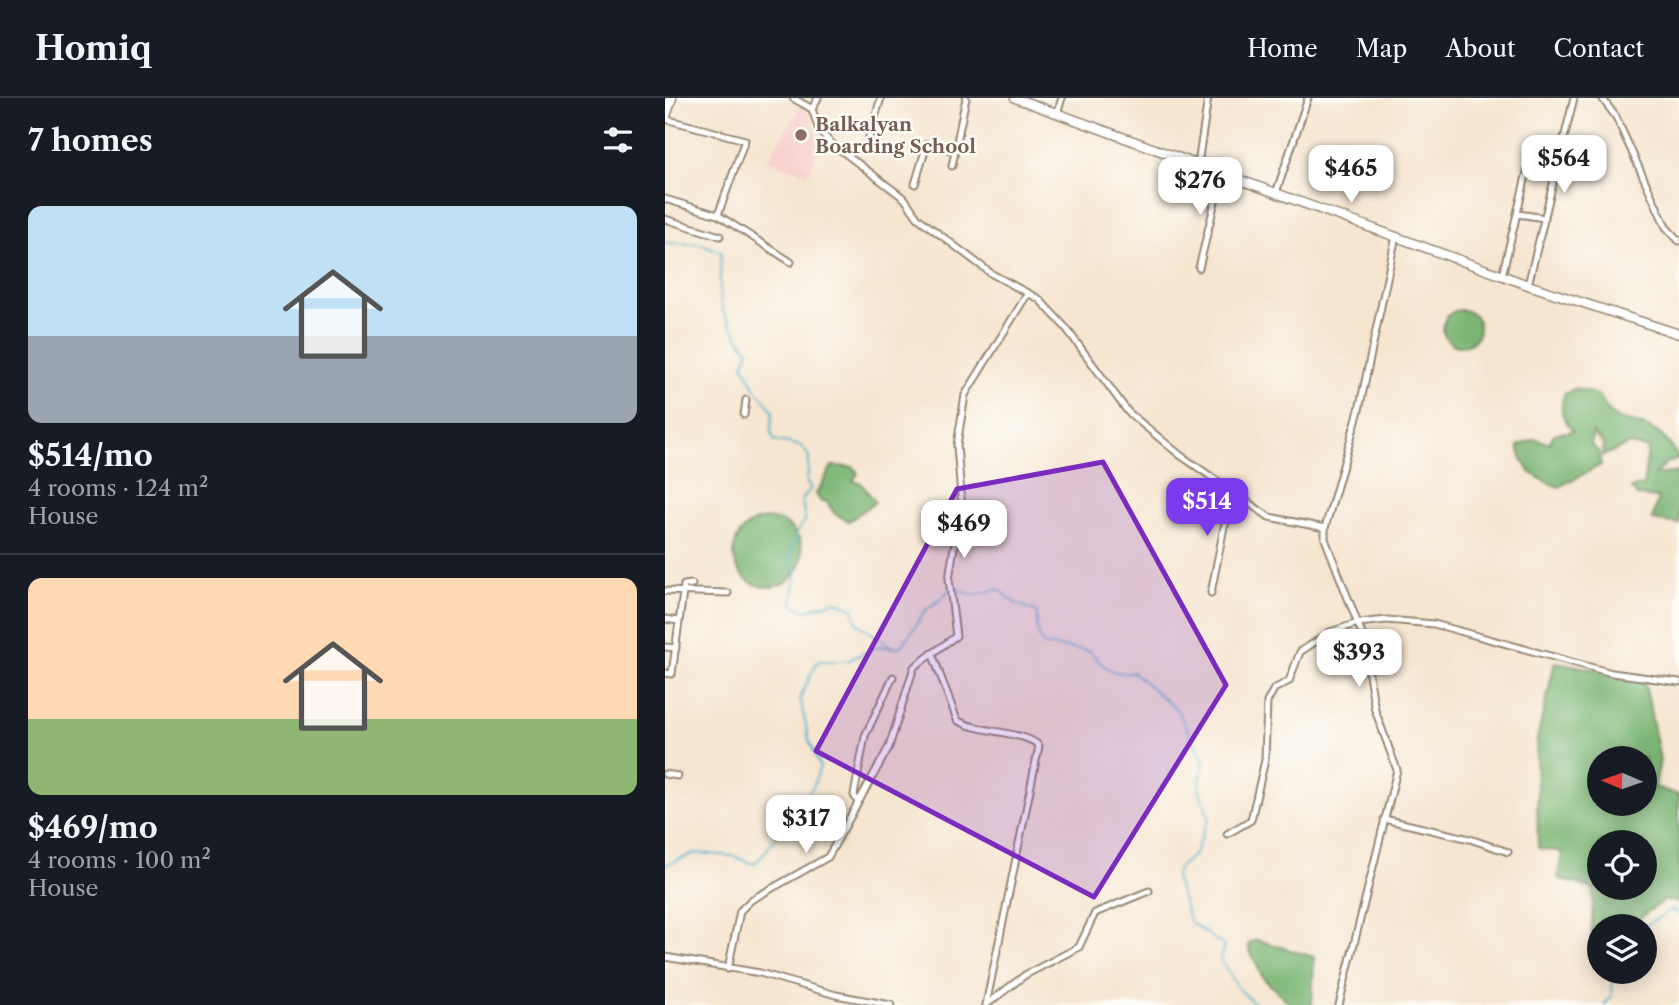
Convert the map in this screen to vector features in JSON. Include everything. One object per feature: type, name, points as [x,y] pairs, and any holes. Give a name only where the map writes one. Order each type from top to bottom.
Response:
[{"type":"highway","points":[[665,118],[671,98]]},
{"type":"street","points":[[793,98],[812,109],[820,130],[830,142],[905,199],[918,218],[992,274],[1039,299],[1066,328],[1128,412],[1180,455],[1269,517],[1325,528]]},
{"type":"street","points":[[812,109],[818,98]]},
{"type":"street","points":[[869,138],[881,98]]},
{"type":"street","points":[[952,166],[966,98]]},
{"type":"street","points":[[1015,98],[1502,276],[1679,334]]},
{"type":"street","points":[[1057,113],[1062,98]]},
{"type":"street","points":[[1198,164],[1208,98]]},
{"type":"street","points":[[1276,192],[1308,98]]},
{"type":"street","points":[[1528,285],[1574,98]]},
{"type":"street","points":[[1602,98],[1616,117],[1666,228],[1679,241]]},
{"type":"street","points":[[665,118],[745,140],[718,215]]},
{"type":"street","points":[[915,184],[927,144],[955,152]]},
{"type":"street","points":[[1502,276],[1531,155],[1560,157]]},
{"type":"street","points":[[1199,268],[1213,220],[1222,172]]},
{"type":"street","points":[[665,199],[718,215],[791,262]]},
{"type":"street","points":[[1518,214],[1545,218]]},
{"type":"street","points":[[665,219],[720,236]]},
{"type":"street","points":[[1339,1005],[1397,770],[1375,710],[1357,623],[1325,539],[1325,528],[1359,410],[1396,236]]},
{"type":"street","points":[[728,969],[740,911],[751,900],[825,860],[857,802],[875,776],[889,747],[914,667],[955,636],[950,588],[951,562],[963,522],[957,445],[965,395],[1028,293]]},
{"type":"street","points":[[744,415],[746,400]]},
{"type":"street","points":[[1211,593],[1224,527],[1239,496]]},
{"type":"street","points":[[665,673],[672,674],[684,585],[692,583]]},
{"type":"street","points":[[665,591],[684,594],[728,593]]},
{"type":"street","points":[[665,619],[679,621]]},
{"type":"street","points":[[1227,834],[1251,820],[1256,806],[1265,760],[1267,702],[1274,689],[1289,681],[1300,652],[1330,632],[1357,623],[1417,620],[1612,673],[1679,682]]},
{"type":"street","points":[[665,647],[676,648]]},
{"type":"street","points":[[932,653],[957,720],[988,731],[1033,740],[1039,746],[986,1005],[1025,975],[1079,947],[1095,913],[1149,891]]},
{"type":"street","points":[[857,802],[854,795],[866,736],[893,677]]},
{"type":"street","points":[[665,774],[678,776]]},
{"type":"street","points":[[1384,819],[1470,839],[1508,852]]},
{"type":"street","points":[[665,957],[761,973],[837,995],[891,1005]]},
{"type":"highlighted area","points":[[1103,462],[1226,685],[1094,897],[816,751],[957,489]]},
{"type":"shaded area","name":"Balkalyan Boarding School","points":[[801,105],[810,114],[814,130],[824,141],[808,173],[767,161]]},
{"type":"green space","points":[[1461,310],[1474,315],[1479,328],[1474,341],[1461,346],[1448,341],[1443,328],[1448,315]]},
{"type":"green space","points":[[1576,388],[1598,395],[1617,418],[1653,430],[1671,446],[1679,459],[1666,463],[1655,475],[1679,472],[1679,524],[1652,520],[1658,498],[1637,496],[1631,488],[1643,485],[1648,449],[1630,444],[1602,456],[1603,444],[1593,433],[1591,445],[1598,451],[1601,465],[1559,487],[1537,477],[1527,468],[1518,446],[1536,439],[1549,443],[1554,434],[1573,431],[1564,418],[1562,406],[1564,394]]},
{"type":"green space","points":[[832,466],[853,467],[858,473],[853,481],[861,483],[875,502],[849,521],[835,514],[826,501],[821,502],[816,494]]},
{"type":"green space","points":[[768,519],[781,522],[792,529],[799,540],[802,553],[799,566],[792,577],[781,584],[768,587],[755,584],[744,577],[737,566],[734,553],[737,540],[744,529],[755,522]]},
{"type":"green space","points":[[1555,662],[1644,678],[1660,760],[1657,776],[1657,746],[1587,746],[1587,816],[1657,816],[1657,788],[1679,795],[1679,902],[1665,900],[1645,914],[1592,914],[1593,900],[1657,900],[1657,830],[1587,830],[1587,887],[1558,878],[1562,852],[1538,848],[1536,744]]},
{"type":"green space","points":[[1257,940],[1314,957],[1312,1005],[1291,1005],[1263,978],[1248,947],[1250,942]]},
{"type":"waterway","points":[[665,243],[702,244],[721,252],[721,305],[730,324],[749,351],[743,364],[755,388],[773,411],[771,431],[774,440],[801,446],[809,456],[807,484],[811,488],[802,500],[805,521],[799,528],[789,556],[796,573],[792,603],[804,611],[835,601],[853,608],[857,623],[893,648]]},
{"type":"waterway","points":[[952,587],[974,595],[999,589],[1015,603],[1037,612],[1037,630],[1043,645],[1090,651],[1109,669],[1120,673],[1133,672],[1177,710],[1204,760],[1199,789],[1209,817],[1195,854],[1179,867],[1175,877],[1190,922],[1224,946],[1220,959],[1239,989],[1256,1005]]},
{"type":"waterway","points":[[665,865],[696,853],[733,856],[754,864],[813,787],[820,767],[809,740],[800,698],[816,664],[820,661],[847,661],[878,646],[898,648],[923,613],[948,590]]},
{"type":"waterway","points":[[1657,919],[1671,910],[1679,913]]},
{"type":"waterway","points":[[1604,1005],[1612,996],[1612,984]]},
{"type":"place","name":"Balkalyan Boarding School","points":[[801,135]]}]
